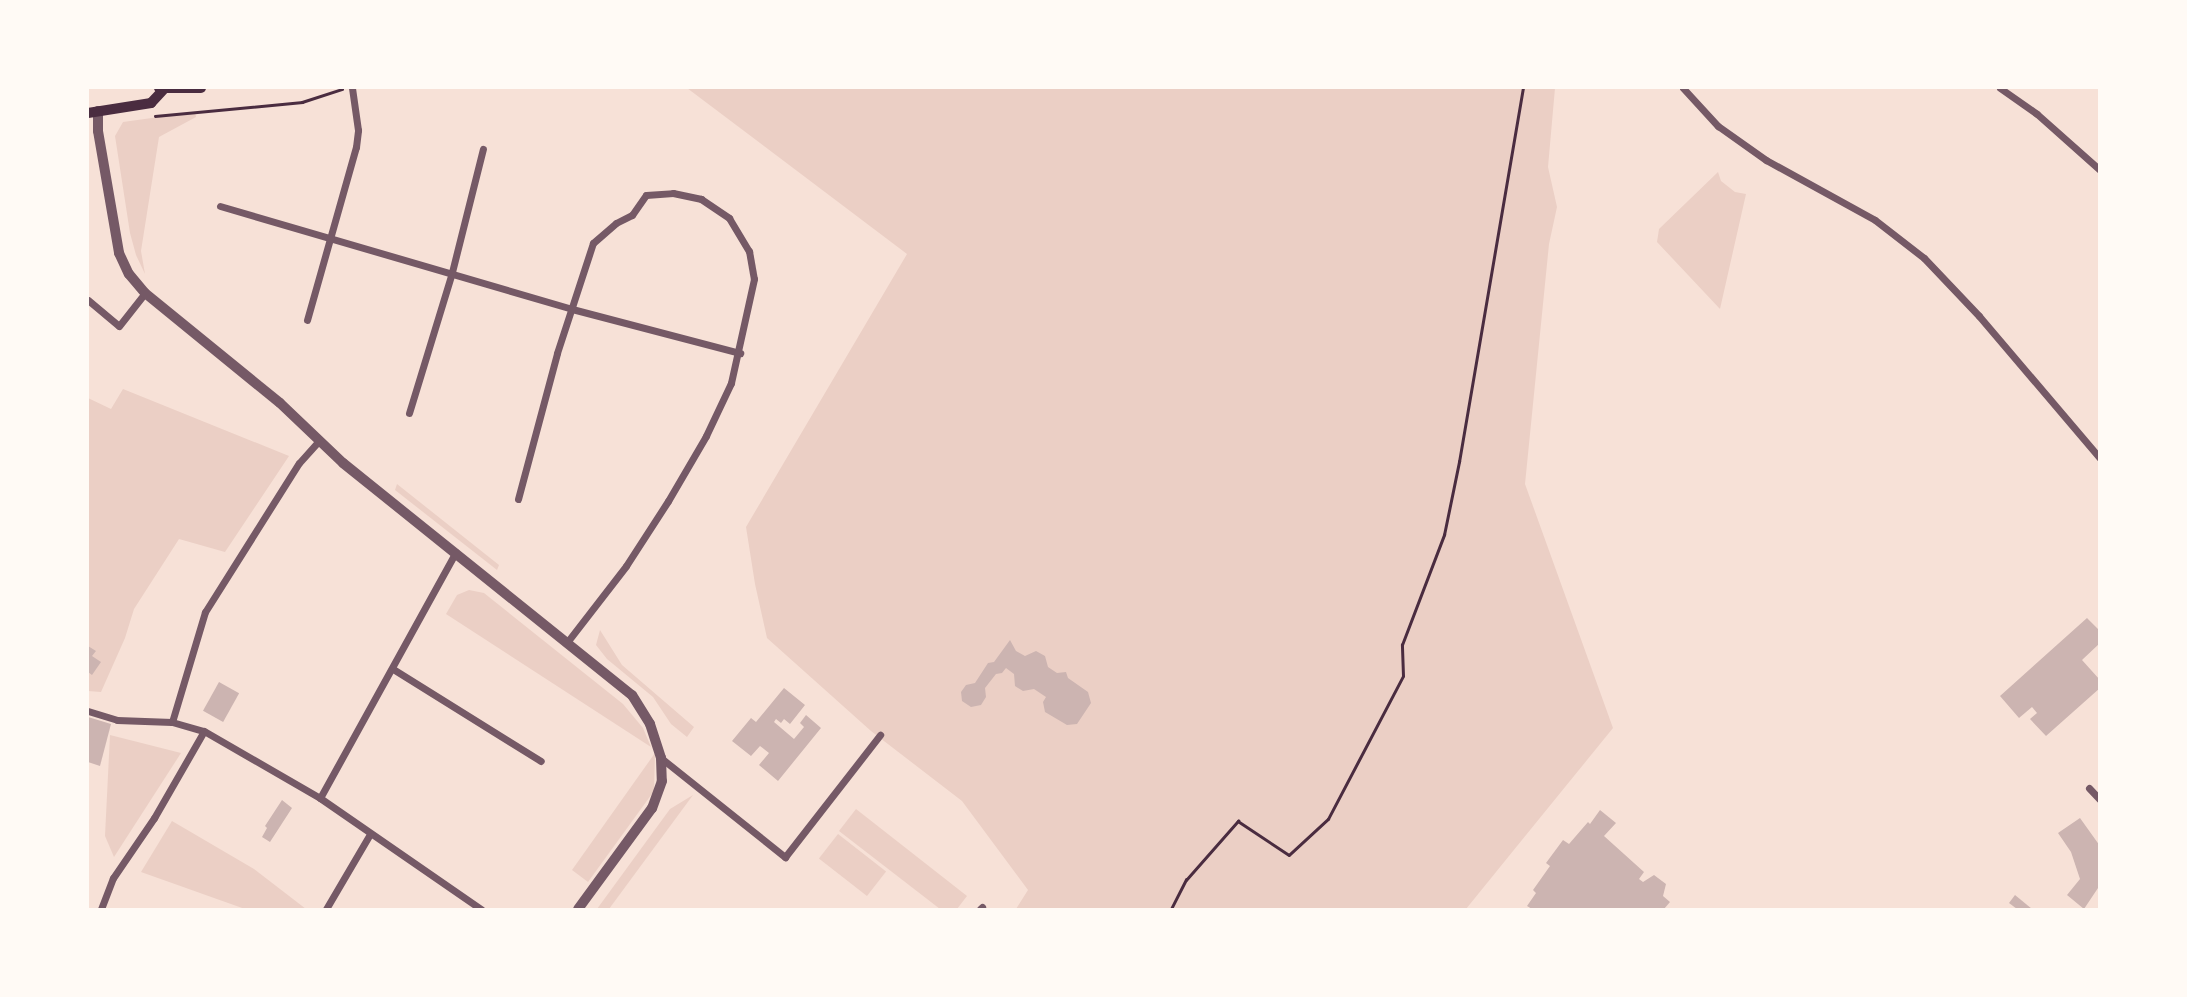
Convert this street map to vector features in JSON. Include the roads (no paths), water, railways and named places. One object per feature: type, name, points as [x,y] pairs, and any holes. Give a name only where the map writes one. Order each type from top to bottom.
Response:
[{"type":"main road","points":[[88,102],[93,112],[151,103],[161,89],[201,88]]},
{"type":"street","points":[[307,320],[356,147],[358,130],[352,88]]},
{"type":"street","points":[[1683,88],[1718,126],[1766,160],[1875,220],[1924,258],[1979,316],[2099,458]]},
{"type":"street","points":[[2000,88],[2037,114],[2099,170]]},
{"type":"street","points":[[93,112],[119,253],[129,274],[145,293],[280,403],[319,441],[632,695],[650,724],[661,758],[662,781],[652,808],[578,909]]},
{"type":"street","points":[[409,413],[452,272],[483,149]]},
{"type":"street","points":[[518,499],[556,353],[593,243],[616,223],[632,215],[646,195],[673,193],[701,199],[729,218],[749,251],[753,266],[754,279],[740,353],[731,383],[689,468],[626,566],[568,641]]},
{"type":"street","points":[[220,206],[572,309],[740,353]]},
{"type":"street","points":[[88,300],[119,326],[145,293]]},
{"type":"street","points":[[172,722],[205,612],[299,463],[319,441]]},
{"type":"street","points":[[320,798],[456,552]]},
{"type":"street","points":[[393,669],[541,761]]},
{"type":"street","points":[[88,711],[117,720],[172,722],[204,731],[320,798],[481,909]]},
{"type":"street","points":[[100,909],[113,878],[154,818],[204,731]]},
{"type":"street","points":[[661,758],[785,857],[880,735]]},
{"type":"street","points":[[2089,788],[2099,800]]},
{"type":"street","points":[[326,909],[370,834]]}]
